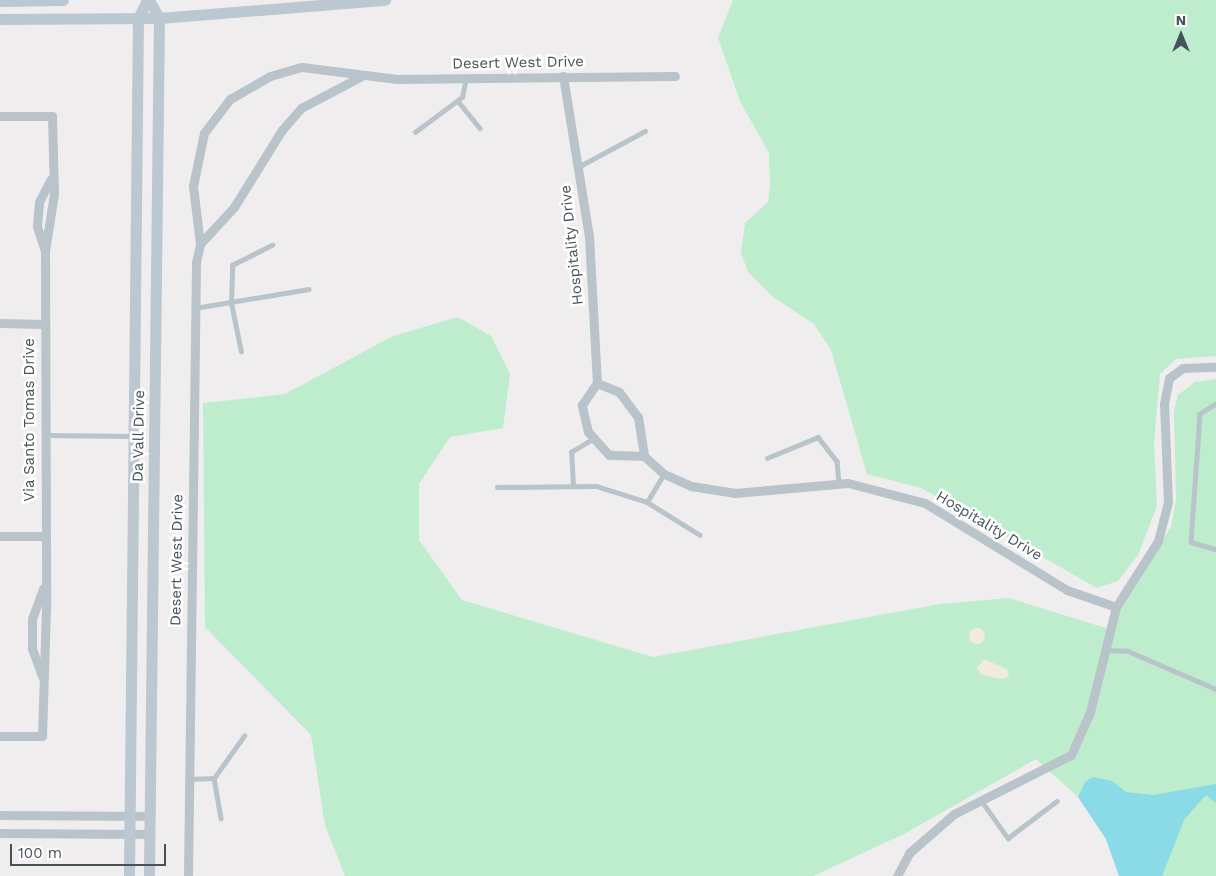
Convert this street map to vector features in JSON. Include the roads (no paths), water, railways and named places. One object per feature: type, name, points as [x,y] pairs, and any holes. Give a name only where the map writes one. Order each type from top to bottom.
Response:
[{"type":"main road","points":[[0,1],[63,0]]},
{"type":"main road","name":"Da Vall Drive","points":[[129,876],[138,18],[148,0],[159,18],[149,876]]},
{"type":"main road","points":[[0,19],[159,18],[385,0]]},
{"type":"street","name":"Desert West Drive","points":[[188,876],[187,779],[195,308],[200,244],[193,186],[204,132],[230,100],[270,76],[302,67],[362,76],[466,78],[676,76]]},
{"type":"street","name":"Desert West Drive","points":[[200,244],[234,207],[282,130],[301,108],[362,76]]},
{"type":"street","name":"Hospitality Drive","points":[[562,76],[588,236],[597,383]]},
{"type":"street","name":"Via Santo Tomas Drive","points":[[0,116],[52,116],[50,180],[53,214],[45,251],[43,588],[46,662],[42,676],[42,736],[0,736]]},
{"type":"street","name":"Via Santo Tomas Drive","points":[[45,251],[37,226],[39,202],[50,180]]},
{"type":"street","points":[[0,323],[45,324]]},
{"type":"street","points":[[897,876],[910,853],[954,814],[1070,754],[1087,722],[1103,651],[1116,607],[1158,541],[1168,502],[1164,404],[1168,378],[1184,368],[1216,367]]},
{"type":"street","points":[[597,383],[619,392],[638,417],[644,456],[609,455],[593,439],[582,405],[597,383]]},
{"type":"street","name":"Hospitality Drive","points":[[644,456],[664,474],[691,486],[735,493],[839,483],[925,503],[1067,590],[1116,607]]},
{"type":"street","points":[[0,536],[44,536]]},
{"type":"street","name":"Via Santo Tomas Drive","points":[[42,676],[32,648],[32,619],[43,588]]},
{"type":"street","points":[[0,815],[150,816]]},
{"type":"street","points":[[0,833],[150,834]]},
{"type":"lane","points":[[415,132],[458,101],[466,78]]},
{"type":"lane","points":[[458,101],[480,128]]},
{"type":"lane","points":[[577,168],[645,131]]},
{"type":"lane","points":[[241,352],[231,303],[232,265],[272,245]]},
{"type":"lane","points":[[195,308],[308,289]]},
{"type":"lane","points":[[1216,404],[1200,414],[1191,542],[1216,549]]},
{"type":"lane","points":[[44,435],[133,436]]},
{"type":"lane","points":[[767,458],[818,437],[837,462],[839,483]]},
{"type":"lane","points":[[573,486],[571,452],[593,439]]},
{"type":"lane","points":[[647,502],[664,474]]},
{"type":"lane","points":[[497,487],[596,486],[647,502],[700,535]]},
{"type":"lane","points":[[1103,651],[1128,651],[1216,689]]},
{"type":"lane","points":[[221,818],[214,778],[244,736]]},
{"type":"lane","points":[[187,779],[214,778]]},
{"type":"lane","points":[[980,799],[1008,838],[1057,801]]},
{"type":"water","points":[[1093,777],[1112,781],[1126,792],[1153,795],[1216,784],[1216,803],[1206,795],[1184,820],[1162,876],[1119,876],[1106,839],[1078,797],[1085,782]]}]
